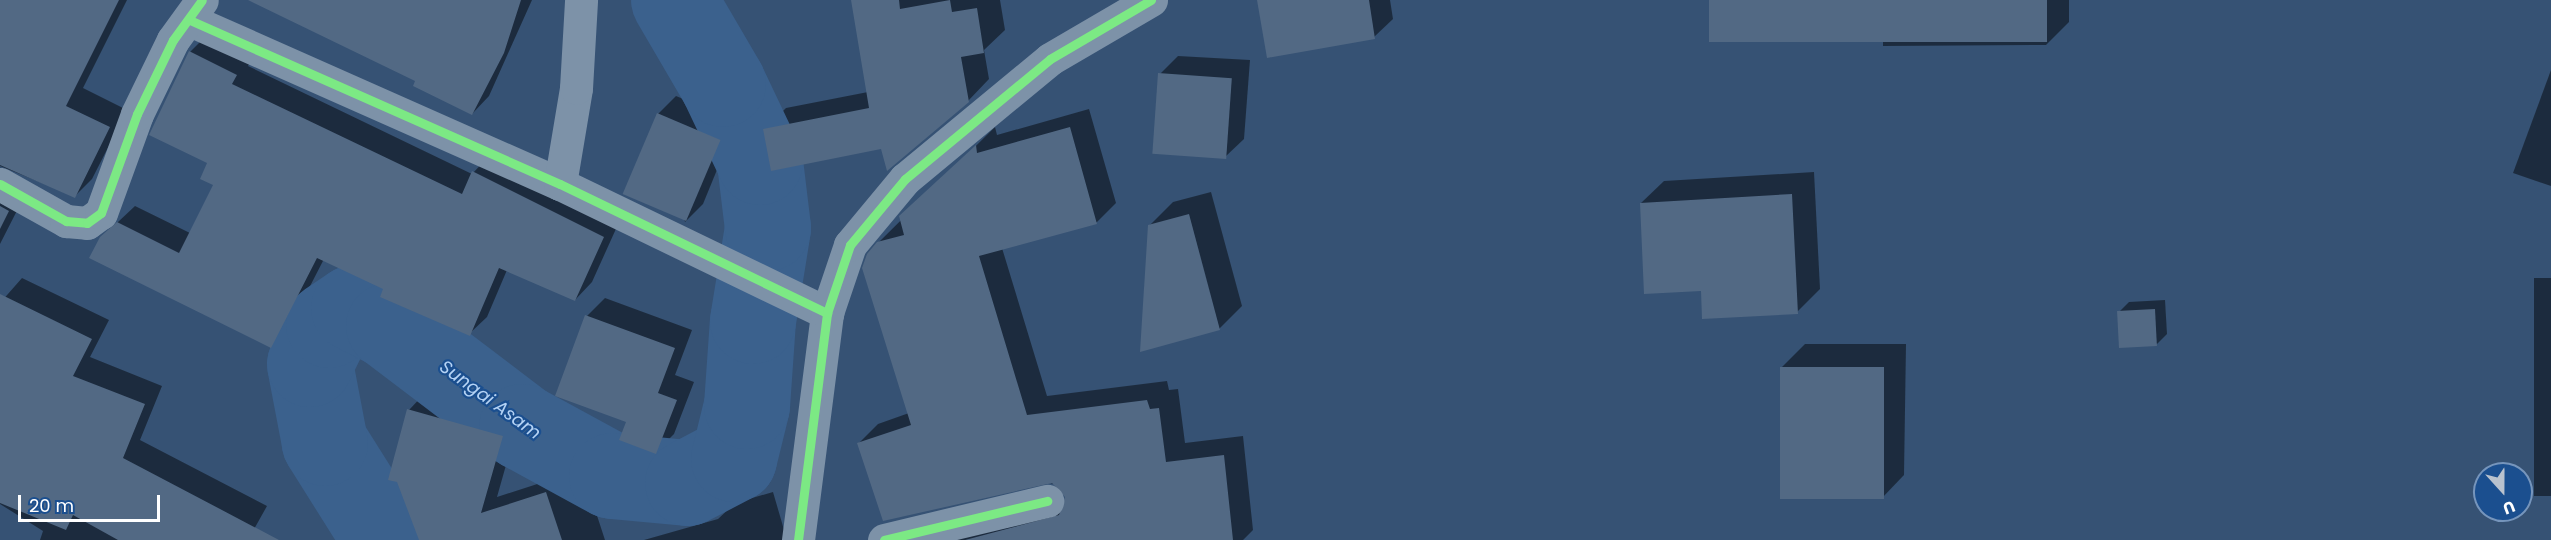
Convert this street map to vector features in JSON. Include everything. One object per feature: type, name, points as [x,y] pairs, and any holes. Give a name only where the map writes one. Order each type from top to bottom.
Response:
[{"type":"street","points":[[560,184],[576,88],[581,0]]},
{"type":"street","points":[[798,540],[827,313],[850,245],[905,179],[1050,59],[1151,0]]},
{"type":"street","points":[[0,184],[66,221],[87,223],[101,213],[137,114],[173,40],[197,11],[560,184],[795,301],[827,313]]},
{"type":"street","points":[[884,540],[1047,501]]},
{"type":"building","points":[[0,0],[119,0],[66,106],[110,127],[75,198],[0,165]]},
{"type":"building","points":[[248,0],[521,0],[504,53],[472,115],[413,86],[415,81]]},
{"type":"building","points":[[851,0],[899,0],[900,9],[950,0],[952,12],[977,8],[984,53],[961,57],[969,102],[887,171],[881,149],[771,171],[763,129],[869,108]]},
{"type":"building","points":[[1257,0],[1369,0],[1375,39],[1267,58]]},
{"type":"building","points":[[1709,0],[2047,0],[2047,42],[1709,42]]},
{"type":"building","points":[[189,51],[237,75],[232,84],[462,194],[472,171],[604,237],[575,301],[499,268],[470,336],[380,297],[383,289],[317,258],[271,348],[89,258],[100,237],[117,222],[179,253],[213,185],[200,179],[207,163],[149,135]]},
{"type":"building","points":[[1158,73],[1232,78],[1226,159],[1152,154]]},
{"type":"building","points":[[657,113],[721,140],[686,221],[623,194]]},
{"type":"building","points":[[1070,127],[1097,224],[979,256],[1027,415],[1147,400],[1150,409],[1159,408],[1166,462],[1224,455],[1233,540],[965,540],[1059,515],[1065,497],[1052,483],[883,521],[857,443],[911,425],[862,268],[867,254],[877,242],[904,235],[899,216],[976,145],[977,153]]},
{"type":"building","points":[[1792,194],[1798,314],[1702,319],[1701,291],[1644,294],[1640,203]]},
{"type":"building","points":[[0,206],[9,211],[0,229]]},
{"type":"building","points":[[1189,214],[1220,330],[1140,352],[1148,225]]},
{"type":"building","points":[[0,294],[92,339],[73,376],[145,404],[123,458],[279,540],[118,540],[73,515],[66,530],[0,503]]},
{"type":"building","points":[[2155,309],[2157,346],[2119,348],[2117,311]]},
{"type":"building","points":[[585,315],[675,348],[658,393],[677,400],[656,454],[619,440],[626,422],[555,396]]},
{"type":"building","points":[[1780,367],[1884,367],[1884,499],[1780,499]]},
{"type":"building","points":[[407,409],[503,436],[481,513],[546,492],[562,540],[419,540],[397,482],[388,480]]},
{"type":"waterway","name":"Sungai Asam","points":[[386,540],[325,443],[310,364],[329,325],[354,308],[389,326],[522,427],[612,476],[688,483],[734,459],[747,406],[753,321],[768,228],[760,162],[723,84],[674,0]]},
{"type":"cycle path","points":[[0,184],[66,221],[87,223],[101,213],[137,114],[173,40],[202,0]]},
{"type":"cycle path","points":[[798,540],[827,313],[850,245],[905,179],[1050,59],[1151,0]]},
{"type":"cycle path","points":[[192,21],[560,184],[827,313]]},
{"type":"cycle path","points":[[884,540],[1047,501]]}]
